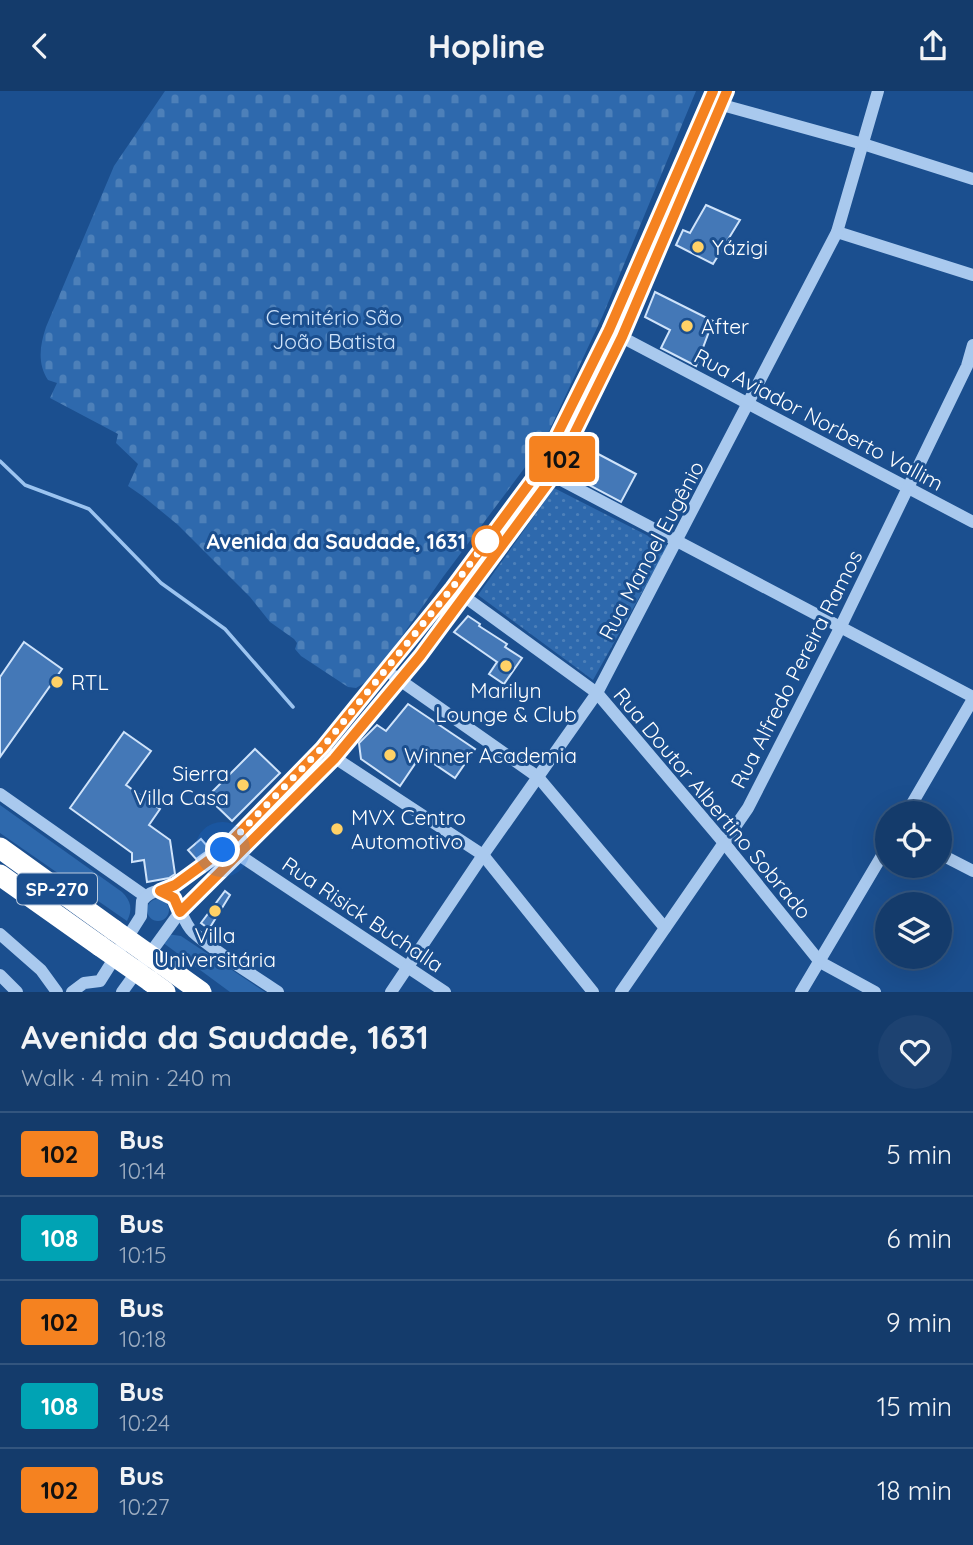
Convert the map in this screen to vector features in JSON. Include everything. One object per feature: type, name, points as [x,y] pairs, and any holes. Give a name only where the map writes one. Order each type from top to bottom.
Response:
[{"type":"highway","name":"SP-270","points":[[0,848],[159,979],[201,992]]},
{"type":"highway","name":"SP-270","points":[[0,875],[107,938]]},
{"type":"street","points":[[72,992],[84,983],[100,981],[141,916],[140,906],[145,896],[175,885],[223,850],[322,748],[452,588],[540,469],[609,330],[714,99],[727,91]]},
{"type":"street","name":"Rua Manoel Eugênio","points":[[391,992],[597,693],[837,232],[878,91]]},
{"type":"street","points":[[714,99],[973,179]]},
{"type":"street","points":[[122,992],[180,912],[334,759],[400,680],[554,475],[622,337],[714,99]]},
{"type":"street","points":[[837,232],[973,275]]},
{"type":"street","name":"Rua Aviador Norberto Vallim","points":[[609,330],[973,522]]},
{"type":"street","name":"Rua Alfredo Pereira Ramos","points":[[621,992],[748,808],[970,367],[973,345]]},
{"type":"street","points":[[540,469],[973,698],[914,801]]},
{"type":"street","name":"Rua Doutor Albertino Sobrado","points":[[452,588],[597,693],[725,844],[820,962],[875,992]]},
{"type":"street","points":[[385,670],[538,777],[665,927]]},
{"type":"street","points":[[322,748],[334,759],[483,855],[593,992]]},
{"type":"street","points":[[0,793],[145,896]]},
{"type":"street","points":[[265,805],[280,813]]},
{"type":"street","name":"Rua Risick Buchalla","points":[[223,850],[239,855],[445,992]]},
{"type":"street","points":[[952,860],[973,871]]},
{"type":"street","points":[[802,992],[875,868]]},
{"type":"street","points":[[160,891],[174,898],[194,933],[278,992]]},
{"type":"street","points":[[0,934],[41,970],[57,992]]},
{"type":"street","points":[[41,970],[49,992]]},
{"type":"street","points":[[0,975],[17,992]]},
{"type":"green space","name":"Cemitério São João Batista","points":[[165,91],[696,91],[603,315],[544,442],[443,577],[373,678],[356,688],[348,687],[301,656],[295,649],[297,643],[294,639],[270,622],[250,597],[178,525],[128,486],[138,464],[116,443],[118,434],[50,398],[57,383],[48,380],[42,367],[41,347],[46,327],[114,166]]},
{"type":"green space","points":[[554,488],[668,546],[593,680],[478,595]]},
{"type":"green space","points":[[0,805],[122,892],[130,905],[127,921],[0,833]]},
{"type":"green space","points":[[158,899],[166,902],[169,910],[166,918],[158,921],[150,918],[147,910],[150,902]]},
{"type":"green space","points":[[167,934],[181,936],[265,992],[230,992],[162,942]]},
{"type":"building","points":[[706,205],[740,220],[713,264],[676,245],[683,230],[690,233]]},
{"type":"building","name":"After","points":[[655,292],[713,321],[696,366],[661,348],[670,330],[645,317]]},
{"type":"building","points":[[585,447],[636,474],[621,502],[570,475],[570,470]]},
{"type":"building","points":[[468,616],[522,658],[504,684],[489,674],[497,662],[454,632]]},
{"type":"building","points":[[24,642],[62,669],[0,757],[0,677]]},
{"type":"building","points":[[408,704],[475,749],[455,778],[421,755],[400,786],[361,759],[359,743],[377,725],[386,731]]},
{"type":"building","points":[[124,732],[151,751],[126,785],[160,809],[149,825],[170,840],[175,874],[169,878],[147,882],[144,860],[132,862],[132,853],[70,808]]},
{"type":"building","name":"Sierra Villa Casa","points":[[255,749],[280,773],[232,821],[207,797]]},
{"type":"building","points":[[201,839],[210,849],[196,859],[188,850]]},
{"type":"building","name":"Villa Universitária","points":[[225,891],[230,895],[209,929],[201,923]]},
{"type":"waterway","points":[[0,461],[25,485],[89,509],[161,583],[225,629],[293,707]]},
{"type":"bus line","name":"102","points":[[713,91],[609,330],[540,469],[452,588],[322,748],[223,850],[175,885],[160,891],[169,893],[174,898],[180,912],[334,759],[420,656],[554,475],[622,337],[727,91]]},
{"type":"place","name":"Yázigi","points":[[698,247]]},
{"type":"place","name":"After","points":[[687,326]]},
{"type":"place","name":"Avenida da Saudade, 1631","points":[[487,541]]},
{"type":"place","name":"Marilyn Lounge & Club","points":[[506,666]]},
{"type":"place","name":"RTL","points":[[57,682]]},
{"type":"place","name":"Winner Academia","points":[[390,755]]},
{"type":"place","name":"Sierra Villa Casa","points":[[243,785]]},
{"type":"place","name":"MVX Centro Automotivo","points":[[337,829]]},
{"type":"place","name":"Villa Universitária","points":[[215,911]]},
{"type":"route","points":[[223,850],[322,748],[487,541]]}]
